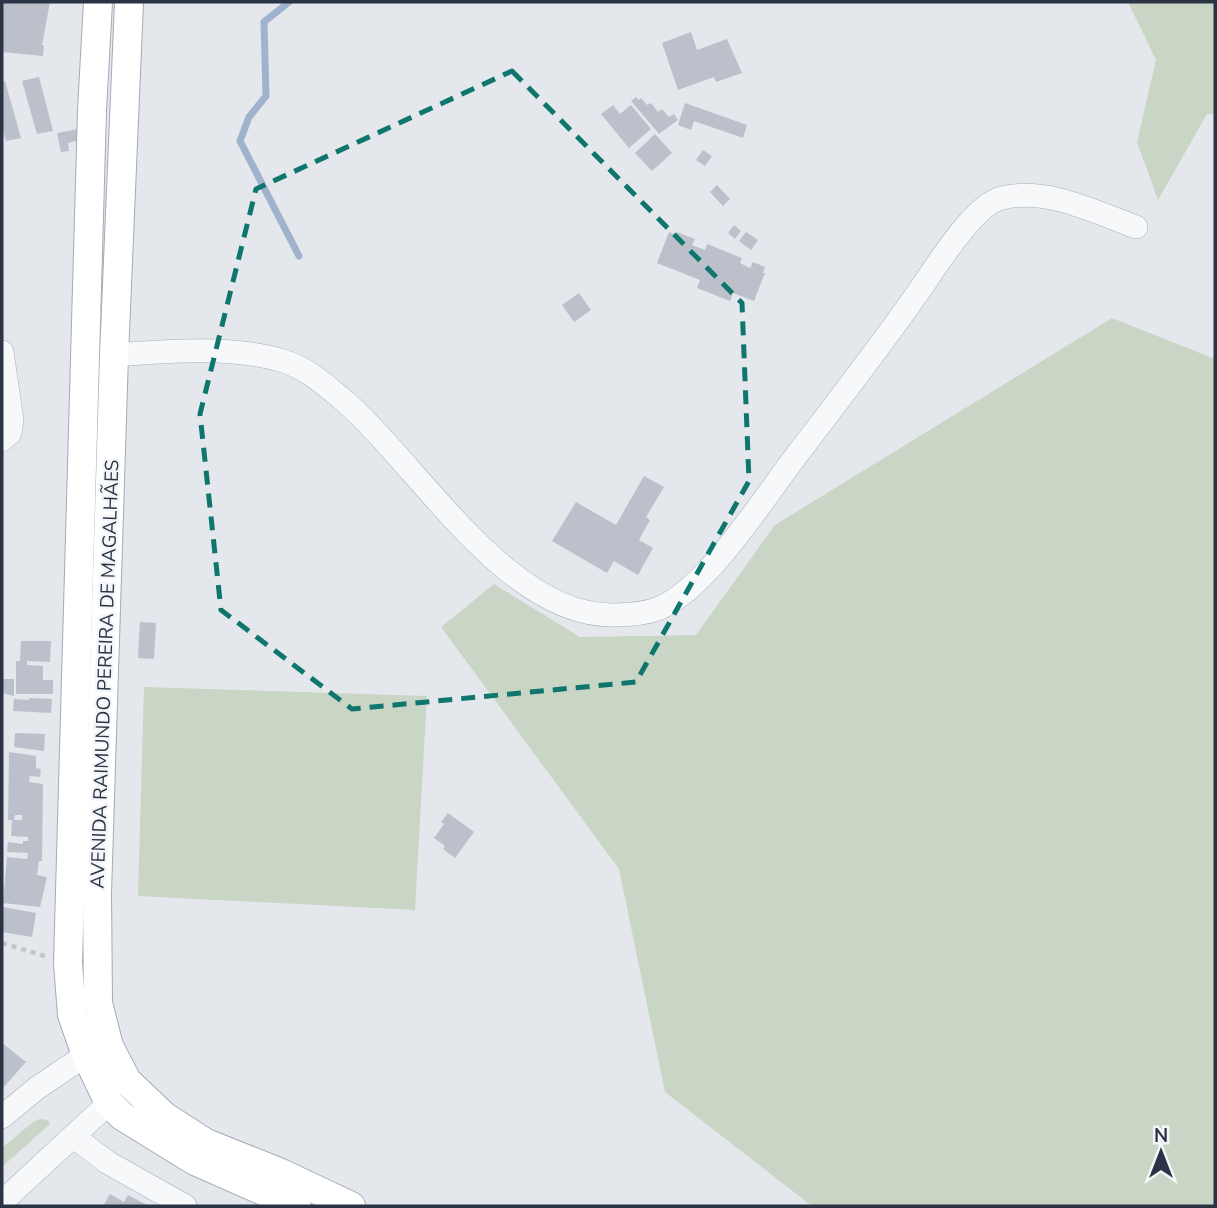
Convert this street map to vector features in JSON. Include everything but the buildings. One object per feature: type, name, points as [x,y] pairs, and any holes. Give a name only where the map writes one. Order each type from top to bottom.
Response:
[{"type":"main road","name":"AVENIDA RAIMUNDO PEREIRA DE MAGALHÃES","points":[[98,2],[92,110],[68,963],[72,1015],[86,1055],[109,1103],[122,1116],[195,1161],[297,1206]]},
{"type":"main road","name":"AVENIDA RAIMUNDO PEREIRA DE MAGALHÃES","points":[[129,2],[114,355],[97,893],[99,1003],[109,1046],[127,1081],[164,1116],[206,1143],[351,1206]]},
{"type":"main road","points":[[99,1003],[96,1015],[114,1087],[114,1095],[109,1103]]},
{"type":"main road","points":[[86,1055],[98,1056],[120,1091],[138,1109],[172,1132],[206,1143]]},
{"type":"street","points":[[114,355],[241,352],[287,362],[317,377],[361,415],[486,553],[527,587],[562,606],[594,615],[634,615],[659,608],[685,594],[709,568],[746,524],[980,210],[999,198],[1023,195],[1052,198],[1136,227]]},
{"type":"street","points":[[2,352],[12,420],[10,433],[2,440]]},
{"type":"street","points":[[2,1117],[37,1088],[86,1055]]},
{"type":"street","points":[[2,1202],[109,1103]]},
{"type":"street","points":[[74,1137],[107,1162],[185,1206]]},
{"type":"path","points":[[2,943],[68,963]]},
{"type":"highlighted area","points":[[512,71],[742,303],[749,481],[636,682],[352,709],[221,610],[200,414],[256,189]]},
{"type":"green space","points":[[1128,2],[1215,2],[1215,114],[1207,114],[1158,200],[1137,142],[1156,60]]},
{"type":"green space","points":[[1112,318],[1215,359],[1215,1206],[812,1206],[665,1092],[619,869],[441,627],[494,584],[580,637],[696,635],[775,525]]},
{"type":"green space","points":[[144,687],[427,696],[415,910],[138,896]]},
{"type":"green space","points":[[40,1119],[48,1120],[50,1124],[2,1167],[2,1148]]},
{"type":"waterway","points":[[289,2],[264,22],[266,96],[249,117],[240,141],[299,256]]}]
